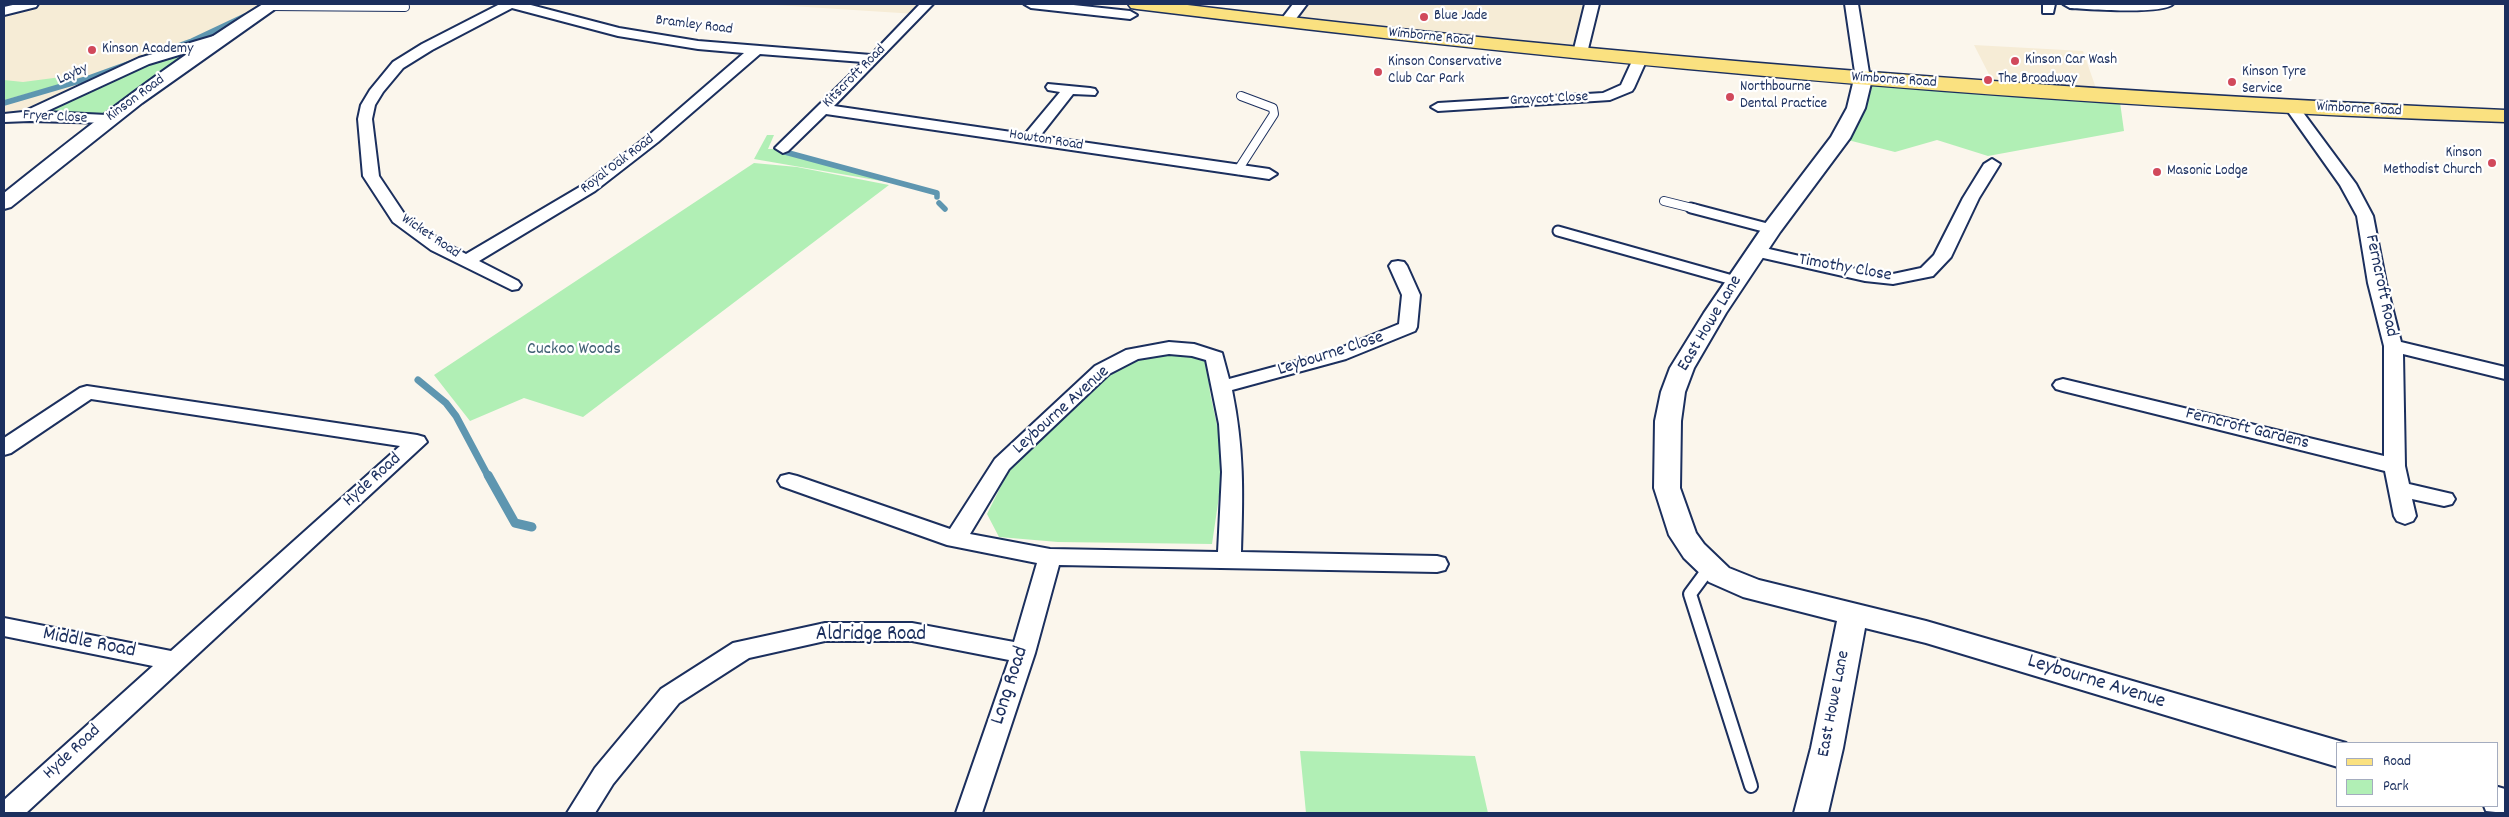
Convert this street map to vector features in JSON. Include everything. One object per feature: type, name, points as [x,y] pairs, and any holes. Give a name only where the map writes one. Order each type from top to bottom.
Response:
[{"type":"main road","name":"Wimborne Road","points":[[1133,10],[1287,21],[1428,38],[1863,79],[2291,106],[2505,116]]},
{"type":"street","points":[[4,11],[31,4]]},
{"type":"street","name":"Wicket Road","points":[[509,4],[427,47],[398,66],[377,90],[368,105],[365,119],[371,176],[399,218],[438,246],[512,285]]},
{"type":"street","name":"Bramley Road","points":[[513,4],[618,32],[698,45],[874,59]]},
{"type":"street","name":"Kitscroft Road","points":[[782,148],[823,110],[927,4]]},
{"type":"street","name":"Wimborne Road","points":[[1031,4],[1133,10]]},
{"type":"street","points":[[1287,21],[1300,4]]},
{"type":"street","points":[[1580,53],[1592,4]]},
{"type":"street","points":[[1850,4],[1863,79]]},
{"type":"street","points":[[2070,4],[2126,7],[2166,4]]},
{"type":"street","name":"Kinson Road","points":[[4,203],[107,120],[217,40],[272,5]]},
{"type":"street","name":"Layby","points":[[29,114],[144,60],[217,40]]},
{"type":"street","name":"Royal Oak Road","points":[[466,261],[589,188],[653,139],[756,50]]},
{"type":"street","name":"Graycot Close","points":[[1438,107],[1606,97],[1627,88],[1640,59]]},
{"type":"street","name":"East Howe Lane","points":[[1811,813],[1827,748],[1853,614],[1753,590],[1719,575],[1694,551],[1683,535],[1667,488],[1668,421],[1673,392],[1682,368],[1771,229],[1840,138],[1856,108],[1863,79]]},
{"type":"street","points":[[1053,87],[1090,92]]},
{"type":"street","points":[[1030,138],[1070,90]]},
{"type":"street","name":"Ferncroft Road","points":[[2291,106],[2348,184],[2365,216],[2393,346],[2395,466],[2405,516]]},
{"type":"street","name":"Howton Road","points":[[823,110],[1030,138],[1269,174]]},
{"type":"street","name":"Fryer Close","points":[[4,118],[29,114],[71,120],[107,120]]},
{"type":"street","name":"Timothy Close","points":[[1756,251],[1865,276],[1893,280],[1927,272],[1942,257],[1971,198],[1992,164]]},
{"type":"street","name":"Leybourne Close","points":[[1220,387],[1274,374],[1380,342],[1408,327],[1411,295],[1398,266]]},
{"type":"street","points":[[2393,346],[2505,373]]},
{"type":"street","name":"Leybourne Avenue","points":[[955,539],[1002,464],[1102,370],[1132,354],[1169,348],[1194,350],[1215,358],[1229,424],[1233,472],[1229,559]]},
{"type":"street","name":"Ferncroft Gardens","points":[[2063,385],[2100,403],[2395,466]]},
{"type":"street","name":"Hyde Road","points":[[4,448],[87,392],[417,442],[174,660],[8,813]]},
{"type":"street","points":[[789,480],[955,539],[1050,557],[1437,564]]},
{"type":"street","points":[[2400,489],[2444,499]]},
{"type":"street","name":"Long Road","points":[[968,813],[1023,652],[1050,557]]},
{"type":"street","name":"Leybourne Avenue","points":[[1853,614],[1926,632],[2336,753]]},
{"type":"street","name":"Middle Road","points":[[4,626],[174,660]]},
{"type":"street","name":"Aldridge Road","points":[[580,813],[604,776],[670,696],[742,650],[825,632],[912,632],[1023,652]]},
{"type":"lane","points":[[272,5],[405,7]]},
{"type":"lane","points":[[1238,170],[1274,114],[1274,108],[1241,96]]},
{"type":"lane","points":[[1664,201],[1771,229]]},
{"type":"lane","points":[[1558,231],[1736,281]]},
{"type":"lane","points":[[1710,567],[1690,594],[1751,786]]},
{"type":"shaded area","name":"Kinson Academy","points":[[32,4],[252,4],[270,6],[217,39],[29,114],[4,114],[4,12]]},
{"type":"shaded area","points":[[760,4],[927,4],[916,14]]},
{"type":"shaded area","points":[[1300,4],[1592,4],[1580,53],[1287,21]]},
{"type":"shaded area","points":[[1974,45],[2083,51],[2098,94],[1996,88]]},
{"type":"green space","points":[[215,40],[107,119],[30,114],[93,83]]},
{"type":"green space","points":[[69,76],[73,80],[84,78],[4,100],[4,80],[23,82]]},
{"type":"green space","points":[[1863,79],[2119,95],[2124,131],[1988,156],[1937,140],[1895,152],[1840,138]]},
{"type":"green space","points":[[767,135],[774,135],[768,149],[780,149],[780,153],[893,183],[754,159]]},
{"type":"green space","name":"Cuckoo Woods","points":[[754,163],[797,167],[889,185],[583,417],[524,398],[470,421],[434,375]]},
{"type":"green space","points":[[1169,355],[1194,355],[1207,362],[1210,393],[1221,443],[1222,476],[1212,544],[1058,542],[999,537],[987,514],[1008,472],[1115,370],[1129,361]]},
{"type":"green space","points":[[1300,751],[1475,756],[1488,813],[1306,813]]},
{"type":"waterway","points":[[155,54],[192,41],[245,16]]},
{"type":"waterway","points":[[4,103],[86,79],[133,62]]},
{"type":"waterway","points":[[785,152],[937,193],[937,197]]},
{"type":"waterway","points":[[939,203],[945,209]]},
{"type":"waterway","points":[[418,380],[446,403],[456,416],[488,476]]},
{"type":"waterway","points":[[488,475],[515,523],[532,527]]},
{"type":"place","name":"Blue Jade","points":[[1424,17]]},
{"type":"place","name":"Kinson Academy","points":[[92,50]]},
{"type":"place","name":"Kinson Car Wash","points":[[2015,61]]},
{"type":"place","name":"Kinson Conservative Club Car Park","points":[[1378,72]]},
{"type":"place","name":"The Broadway","points":[[1988,80]]},
{"type":"place","name":"Kinson Tyre Service","points":[[2232,82]]},
{"type":"place","name":"Northbourne Dental Practice","points":[[1730,97]]},
{"type":"place","name":"Kinson Methodist Church","points":[[2492,163]]},
{"type":"place","name":"Masonic Lodge","points":[[2157,172]]}]
